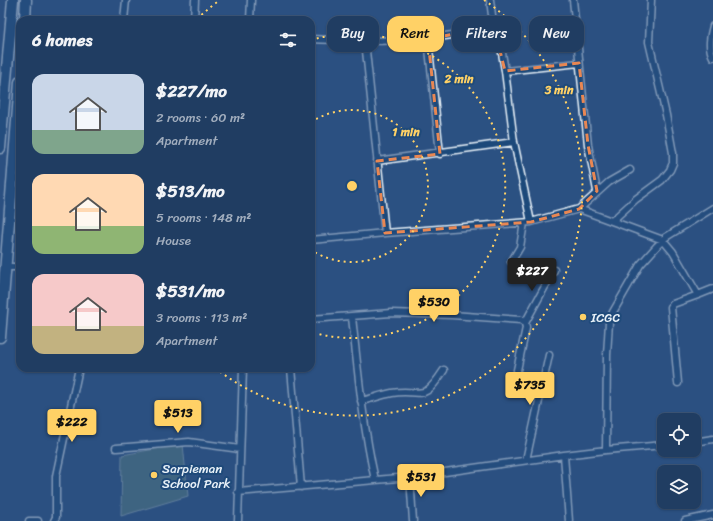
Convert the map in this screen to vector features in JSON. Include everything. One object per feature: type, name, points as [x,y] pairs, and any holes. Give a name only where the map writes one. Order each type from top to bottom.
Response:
[{"type":"highway","points":[[0,148],[13,0]]},
{"type":"highway","points":[[25,16],[26,0]]},
{"type":"highway","points":[[0,337],[16,131]]},
{"type":"street","points":[[124,16],[126,0]]},
{"type":"street","points":[[194,16],[195,0]]},
{"type":"street","points":[[250,16],[251,0]]},
{"type":"street","points":[[490,0],[492,16]]},
{"type":"street","points":[[573,0],[588,145],[597,192]]},
{"type":"street","points":[[612,222],[636,199],[662,180],[670,170],[673,163],[673,153],[666,115],[648,42],[651,0]]},
{"type":"street","points":[[713,26],[710,43],[713,57]]},
{"type":"street","points":[[315,39],[327,40]]},
{"type":"street","points":[[366,52],[385,233]]},
{"type":"street","points":[[429,52],[440,154]]},
{"type":"street","points":[[502,52],[527,222],[520,247],[511,262]]},
{"type":"street","points":[[505,71],[579,63]]},
{"type":"street","points":[[377,162],[514,142]]},
{"type":"street","points":[[315,240],[527,222],[579,209],[590,201],[608,182],[630,170]]},
{"type":"street","points":[[606,450],[609,322],[613,312],[640,265],[663,240],[713,208]]},
{"type":"street","points":[[579,209],[663,240],[673,252],[698,295]]},
{"type":"street","points":[[5,267],[16,267]]},
{"type":"street","points":[[517,370],[526,323],[554,270]]},
{"type":"street","points":[[678,383],[671,307],[673,304],[713,289]]},
{"type":"street","points":[[315,319],[391,313],[437,314],[521,320],[526,323]]},
{"type":"street","points":[[352,317],[366,441],[375,480]]},
{"type":"street","points":[[526,460],[550,355]]},
{"type":"street","points":[[361,401],[392,393],[423,393],[434,386],[444,370]]},
{"type":"street","points":[[54,521],[56,476],[78,372]]},
{"type":"street","points":[[238,521],[243,372]]},
{"type":"street","points":[[291,372],[301,487]]},
{"type":"street","points":[[701,441],[713,439]]},
{"type":"street","points":[[116,448],[189,442],[240,449]]},
{"type":"street","points":[[238,492],[410,477],[564,455],[657,446]]},
{"type":"street","points":[[564,455],[569,521]]},
{"type":"street","points":[[410,477],[413,521]]},
{"type":"street","points":[[685,521],[712,517]]},
{"type":"street","points":[[29,521],[38,521]]},
{"type":"highlighted area","points":[[493,23],[505,71],[579,63],[588,145],[597,191],[579,209],[531,222],[385,233],[377,161],[440,154],[428,39],[481,29]]},
{"type":"green space","name":"Sarpieman School Park","points":[[183,444],[188,496],[121,516],[122,455]]},
{"type":"place","name":"ICGC","points":[[583,317]]},
{"type":"place","name":"Sarpieman School Park","points":[[154,475]]}]
